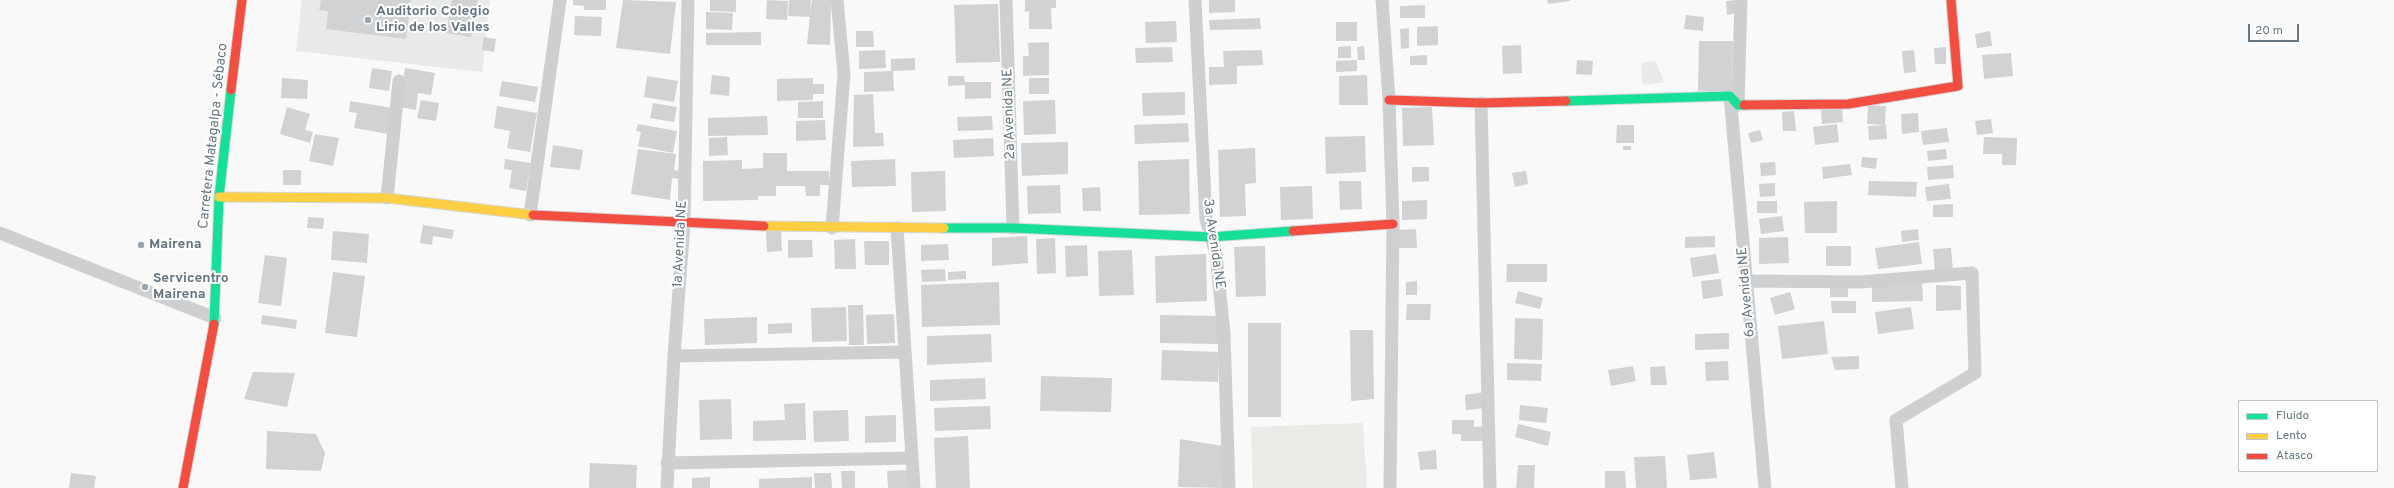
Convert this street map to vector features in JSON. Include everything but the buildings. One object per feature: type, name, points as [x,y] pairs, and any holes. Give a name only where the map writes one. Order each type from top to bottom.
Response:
[{"type":"street","name":"Carretera Matagalpa - Sébaco","points":[[183,488],[214,318],[219,197],[242,0]]},
{"type":"street","points":[[530,215],[560,0]]},
{"type":"street","name":"1a Avenida NE","points":[[667,488],[674,356],[684,224],[688,0]]},
{"type":"street","points":[[832,228],[844,74],[837,0]]},
{"type":"street","name":"2a Avenida NE","points":[[1006,0],[1013,228]]},
{"type":"street","name":"3a Avenida NE","points":[[1196,0],[1206,218],[1216,254],[1224,334],[1229,488]]},
{"type":"street","points":[[1382,0],[1389,100],[1393,224],[1390,488]]},
{"type":"street","name":"6a Avenida NE","points":[[1741,0],[1734,100],[1764,488]]},
{"type":"street","points":[[1389,100],[1481,103],[1734,100],[1848,104],[1958,86],[1951,0]]},
{"type":"street","points":[[387,198],[399,81]]},
{"type":"street","points":[[1481,103],[1490,488]]},
{"type":"street","points":[[219,197],[387,198],[530,215],[684,224],[832,228],[1013,228],[1211,238],[1393,224]]},
{"type":"street","points":[[897,228],[914,488]]},
{"type":"street","points":[[0,233],[214,318]]},
{"type":"street","points":[[1747,281],[1860,282],[1972,273],[1976,374],[1896,420],[1902,488]]},
{"type":"street","points":[[674,356],[905,352]]},
{"type":"street","points":[[668,464],[912,458]]},
{"type":"shaded area","points":[[302,0],[490,0],[482,72],[296,51]]},
{"type":"shaded area","points":[[1655,61],[1664,82],[1643,85],[1641,63]]},
{"type":"shaded area","points":[[1363,423],[1367,488],[1253,488],[1251,427]]},
{"type":"traffic: fast","points":[[214,324],[219,197],[231,90]]},
{"type":"traffic: fast","points":[[1566,101],[1730,96],[1738,105],[1744,105]]},
{"type":"traffic: fast","points":[[944,228],[1013,228],[1211,237],[1293,231]]},
{"type":"traffic: slow","points":[[219,197],[387,198],[533,215]]},
{"type":"traffic: slow","points":[[764,226],[944,228]]},
{"type":"traffic: jam","points":[[231,90],[242,0]]},
{"type":"traffic: jam","points":[[1744,105],[1848,104],[1958,86],[1951,0]]},
{"type":"traffic: jam","points":[[1389,100],[1481,103],[1566,101]]},
{"type":"traffic: jam","points":[[533,215],[764,226]]},
{"type":"traffic: jam","points":[[1293,231],[1393,224]]},
{"type":"traffic: jam","points":[[183,488],[214,324]]},
{"type":"place","name":"Auditorio Colegio Lirio de los Valles","points":[[368,20]]},
{"type":"place","name":"Mairena","points":[[141,245]]},
{"type":"place","name":"Servicentro Mairena","points":[[145,287]]}]
